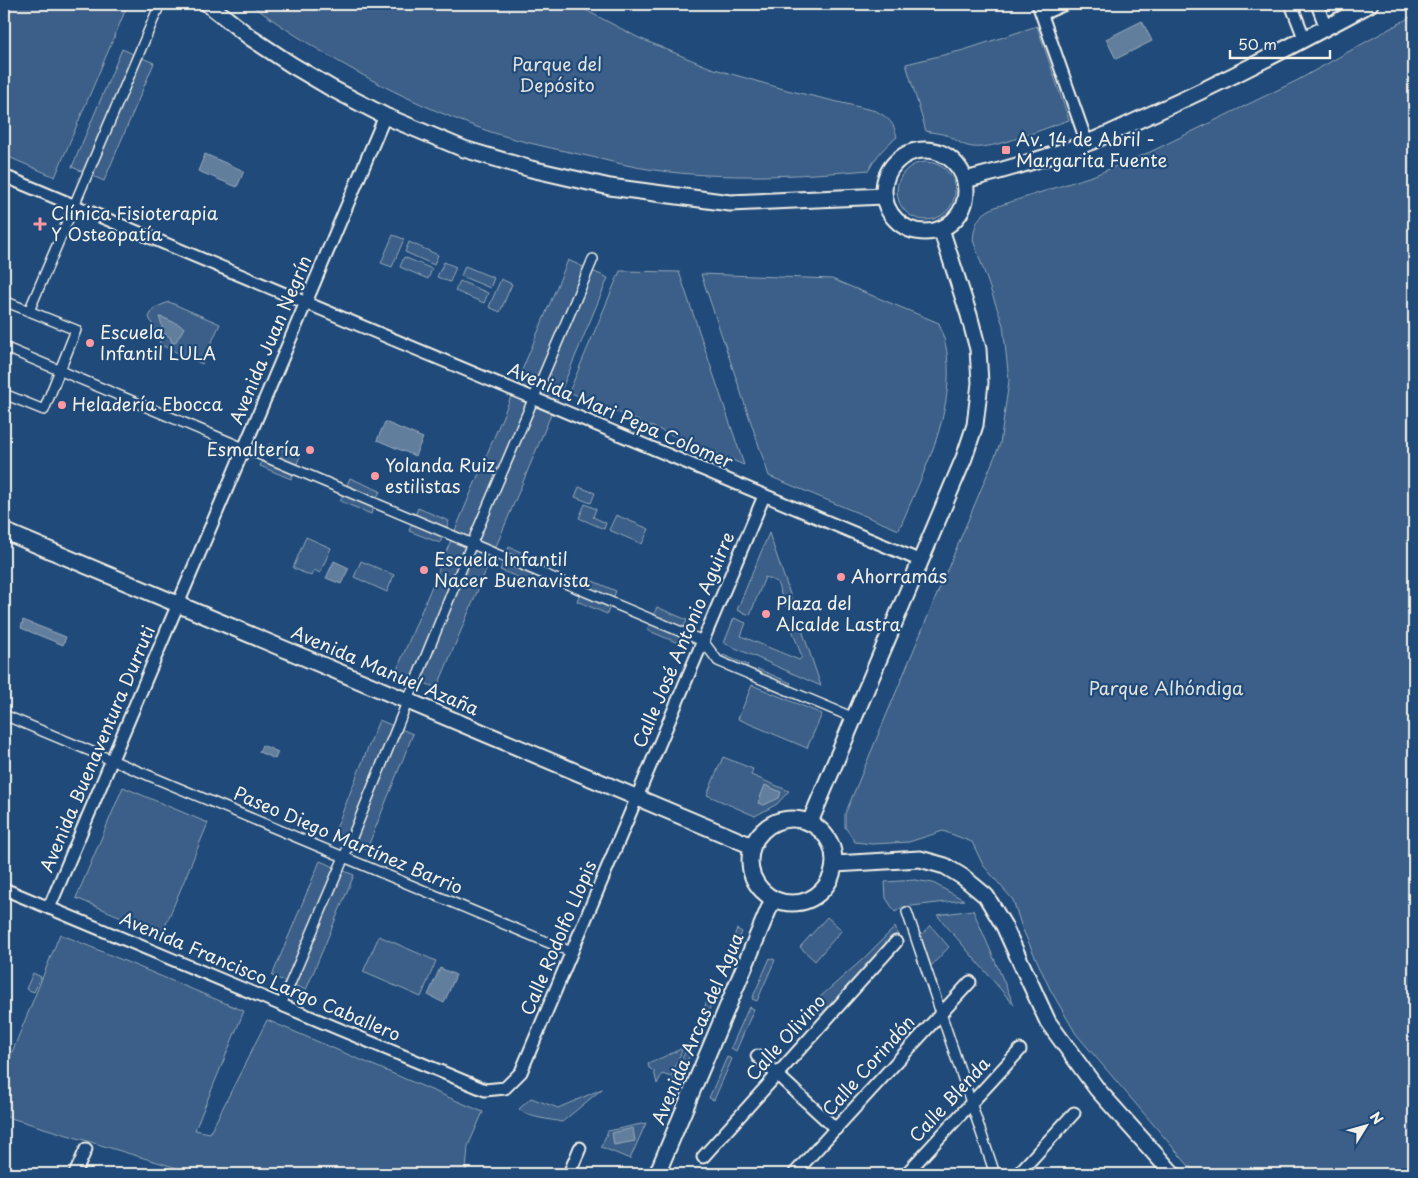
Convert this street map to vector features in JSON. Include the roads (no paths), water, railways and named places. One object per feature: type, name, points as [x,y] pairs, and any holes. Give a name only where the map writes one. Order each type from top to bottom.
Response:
[{"type":"street","points":[[29,311],[160,4]]},
{"type":"street","points":[[208,4],[251,38],[292,65],[385,116],[464,149],[531,170],[610,187],[730,204],[884,196]]},
{"type":"street","points":[[1065,4],[1040,9],[1087,143]]},
{"type":"street","points":[[1291,4],[1305,40]]},
{"type":"street","points":[[1317,4],[1326,28]]},
{"type":"street","points":[[965,180],[1017,166],[1087,143],[1191,97],[1305,40],[1370,4]]},
{"type":"street","name":"Avenida Juan Negrín","points":[[178,604],[385,116]]},
{"type":"street","points":[[924,150],[938,152],[950,158],[959,168],[965,180],[964,204],[959,214],[952,223],[941,229],[929,232],[916,231],[904,226],[888,208],[884,196],[885,182],[890,169],[899,159],[911,152],[924,150]]},
{"type":"street","name":"Avenida Mari Pepa Colomer","points":[[4,176],[921,561]]},
{"type":"street","points":[[810,822],[964,458],[975,425],[980,382],[978,349],[972,323],[941,229]]},
{"type":"street","points":[[281,1005],[344,857],[472,543],[593,258]]},
{"type":"street","points":[[4,300],[76,330],[44,410],[4,394]]},
{"type":"street","points":[[4,347],[703,641],[718,661],[854,718]]},
{"type":"street","name":"Calle José Antonio Aguirre","points":[[637,798],[764,496]]},
{"type":"street","name":"Avenida Manuel Azaña","points":[[4,531],[752,846]]},
{"type":"street","name":"Avenida Buenaventura Durruti","points":[[50,908],[178,604]]},
{"type":"street","name":"Paseo Diego Martínez Barrio","points":[[4,715],[571,952]]},
{"type":"street","name":"Calle Rodolfo Llopis","points":[[505,1088],[521,1072],[637,798]]},
{"type":"street","points":[[795,818],[810,822],[820,828],[829,838],[834,851],[835,864],[832,877],[824,889],[814,898],[801,902],[787,903],[774,899],[764,892],[756,882],[751,871],[752,846],[758,835],[768,825],[781,820],[795,818]]},
{"type":"street","points":[[835,864],[920,859],[951,870],[964,877],[986,896],[1004,926],[1048,1022],[1097,1089],[1173,1174]]},
{"type":"street","name":"Avenida Francisco Largo Caballero","points":[[4,889],[485,1090],[505,1088]]},
{"type":"street","name":"Avenida Arcas del Agua","points":[[657,1174],[774,899]]},
{"type":"street","points":[[907,912],[995,1174]]},
{"type":"street","name":"Calle Olivino","points":[[703,1158],[896,942]]},
{"type":"street","name":"Calle Corindón","points":[[794,1174],[970,982]]},
{"type":"street","name":"Calle Blenda","points":[[906,1174],[1020,1050]]},
{"type":"street","points":[[757,1056],[836,1129]]},
{"type":"street","points":[[1018,1174],[1074,1113]]},
{"type":"street","points":[[569,1174],[580,1148]]},
{"type":"street","points":[[75,1174],[86,1149]]},
{"type":"place","name":"Av. 14 de Abril - Margarita Fuente","points":[[1006,150]]},
{"type":"place","name":"Clínica Fisioterapia Y Osteopatía","points":[[40,224]]},
{"type":"place","name":"Escuela Infantil LULA","points":[[90,343]]},
{"type":"place","name":"Heladería Ebocca","points":[[62,405]]},
{"type":"place","name":"Esmaltería","points":[[310,450]]},
{"type":"place","name":"Yolanda Ruiz estilistas","points":[[375,476]]},
{"type":"place","name":"Escuela Infantil Nacer Buenavista","points":[[424,570]]},
{"type":"place","name":"Ahorramás","points":[[841,577]]},
{"type":"place","name":"Plaza del Alcalde Lastra","points":[[766,614]]},
{"type":"park label","name":"Parque del Depósito","points":[[557,75]]},
{"type":"park label","name":"Parque Alhóndiga","points":[[1166,689]]}]
